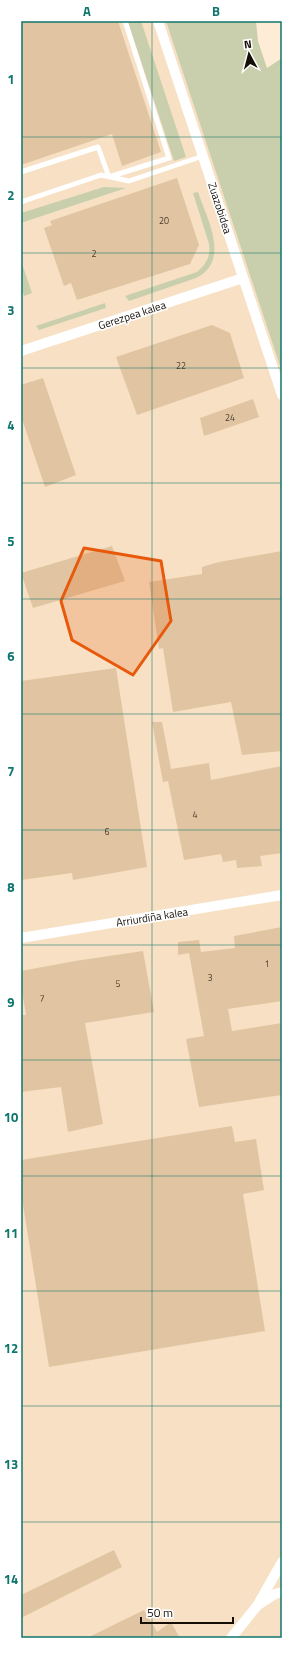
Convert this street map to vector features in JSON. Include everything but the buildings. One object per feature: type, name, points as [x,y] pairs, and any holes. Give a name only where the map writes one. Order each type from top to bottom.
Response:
[{"type":"street","name":"Zuazobidea","points":[[158,21],[282,395]]},
{"type":"street","name":"Gerezpea kalea","points":[[21,351],[243,278]]},
{"type":"street","name":"Arriurdiña kalea","points":[[21,938],[282,895]]},
{"type":"street","points":[[231,1638],[257,1606],[282,1562]]},
{"type":"street","points":[[257,1606],[275,1594],[282,1592]]},
{"type":"lane","points":[[109,177],[169,158],[125,21]]},
{"type":"lane","points":[[21,172],[98,147],[109,177]]},
{"type":"lane","points":[[21,202],[101,176],[129,182],[203,156]]},
{"type":"highlighted area","points":[[84,548],[161,561],[171,621],[133,675],[72,640],[61,601]]},
{"type":"shaded area","points":[[21,21],[166,21],[282,372],[282,1638],[21,1638]]},
{"type":"green space","points":[[141,21],[186,157],[174,161],[128,22]]},
{"type":"green space","points":[[166,21],[256,21],[258,41],[267,68],[282,58],[282,372]]},
{"type":"green space","points":[[104,187],[126,188],[21,223],[21,213]]},
{"type":"green space","points":[[198,192],[214,239],[212,261],[207,271],[196,278],[129,301],[125,296],[197,272],[205,263],[209,253],[209,244],[193,193]]},
{"type":"green space","points":[[21,261],[32,293],[24,296],[21,287]]},
{"type":"green space","points":[[105,303],[106,308],[39,330],[36,326]]}]
